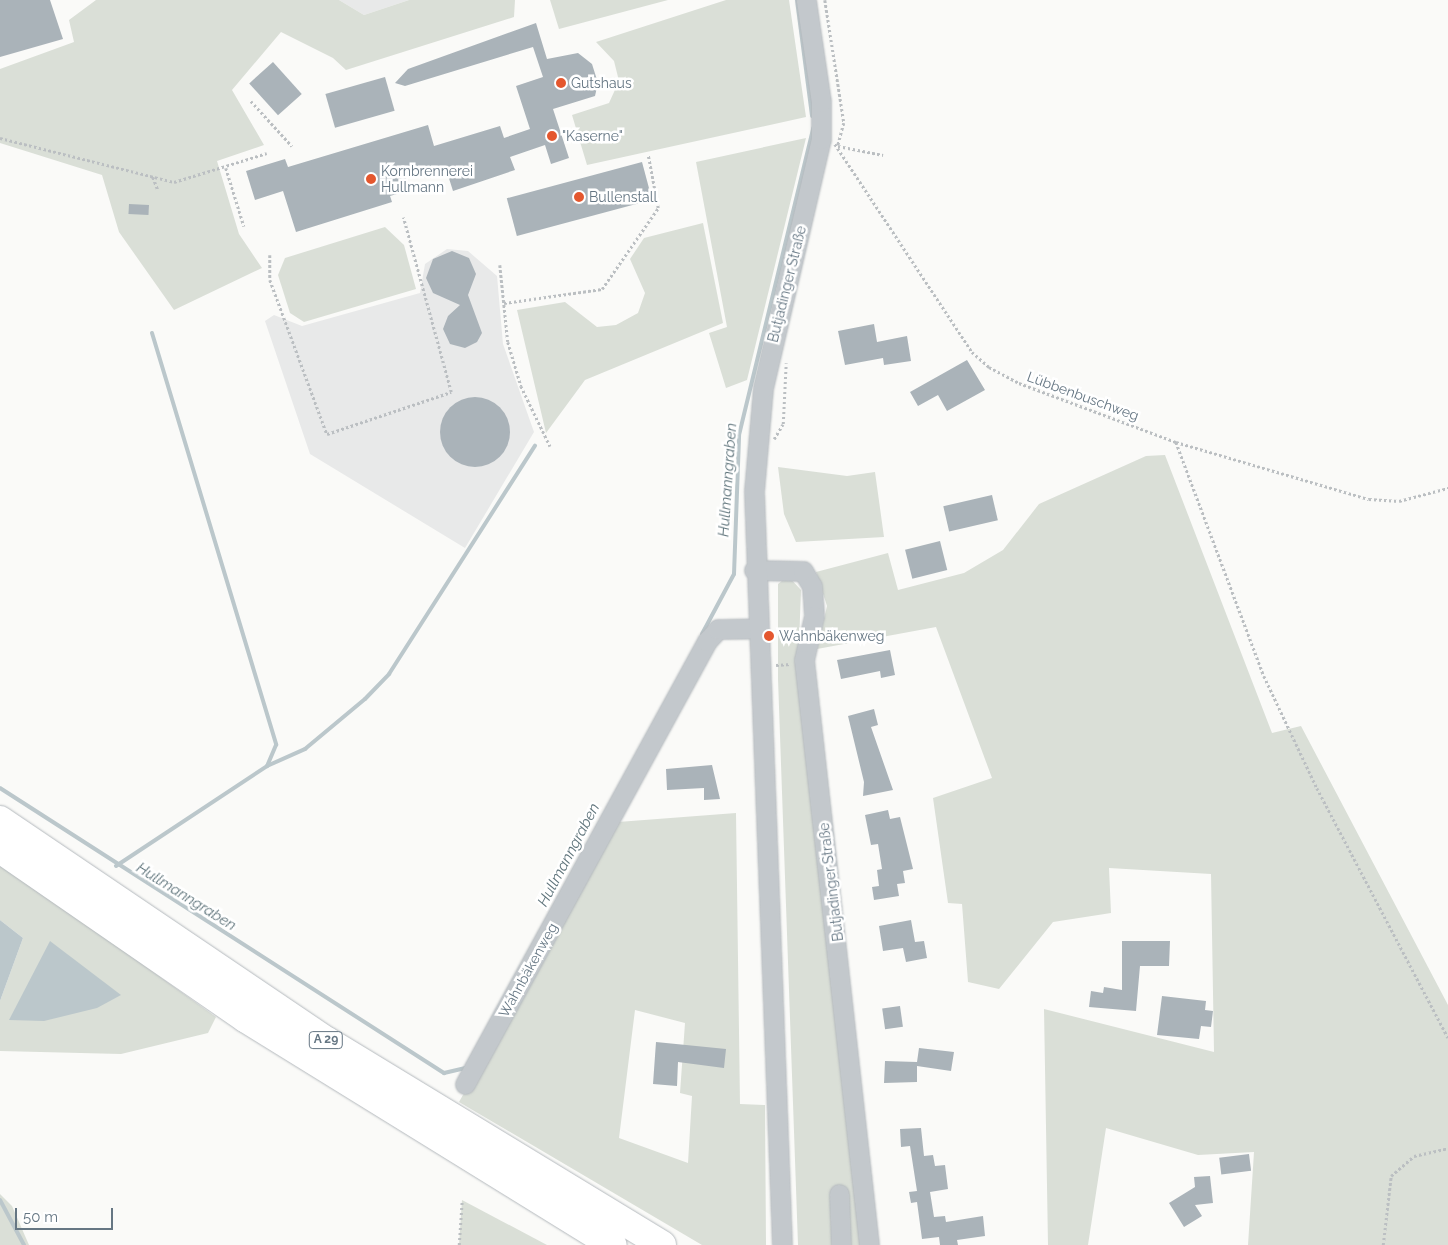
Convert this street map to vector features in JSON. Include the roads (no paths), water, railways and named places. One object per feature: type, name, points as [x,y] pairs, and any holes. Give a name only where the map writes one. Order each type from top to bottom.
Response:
[{"type":"highway","name":"A 29","points":[[0,820],[327,1041],[662,1245]]},
{"type":"highway","name":"A 29","points":[[0,849],[261,1028],[613,1245]]},
{"type":"street","name":"Butjadinger Straße","points":[[782,1245],[754,570],[760,406],[829,142],[821,102],[806,0]]},
{"type":"street","name":"Butjadinger Straße","points":[[754,570],[803,571],[812,586],[814,616],[804,660],[870,1245]]},
{"type":"street","name":"Wahnbäkenweg","points":[[465,1084],[706,641],[718,629],[757,628]]},
{"type":"street","points":[[839,1194],[841,1245]]},
{"type":"waterway","name":"Hullmanngraben","points":[[797,0],[812,116]]},
{"type":"waterway","name":"Hullmanngraben","points":[[702,634],[734,574],[739,435],[813,128]]},
{"type":"waterway","points":[[152,333],[276,745],[267,766]]},
{"type":"waterway","points":[[116,866],[267,766],[305,749],[365,699],[389,674],[535,446]]},
{"type":"waterway","name":"Hullmanngraben","points":[[0,788],[444,1073],[465,1068]]},
{"type":"waterway","points":[[0,1200],[24,1245]]},
{"type":"place","name":"Gutshaus","points":[[561,83]]},
{"type":"place","name":"\"Kaserne\"","points":[[552,136]]},
{"type":"place","name":"Kornbrennerei Hullmann","points":[[371,179]]},
{"type":"place","name":"Bullenstall","points":[[579,197]]},
{"type":"place","name":"Wahnbäkenweg","points":[[769,636]]}]
